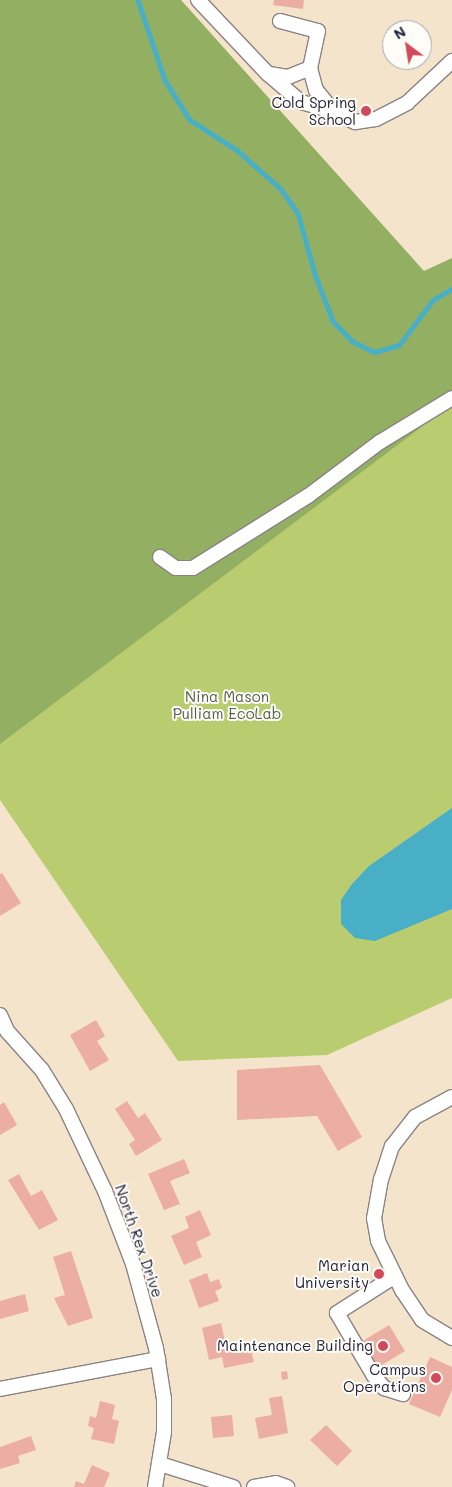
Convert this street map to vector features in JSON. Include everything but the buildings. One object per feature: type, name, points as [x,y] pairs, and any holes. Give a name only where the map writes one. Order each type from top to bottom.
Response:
[{"type":"street","points":[[198,0],[268,74],[301,102],[333,112],[355,122],[376,119],[407,103],[452,61]]},
{"type":"street","points":[[280,21],[318,31],[310,68],[316,90],[333,112]]},
{"type":"street","points":[[268,74],[288,77],[310,68]]},
{"type":"street","points":[[160,557],[176,568],[193,568],[308,496],[380,442],[452,398]]},
{"type":"street","name":"North Rex Drive","points":[[0,1015],[3,1033],[53,1086],[98,1174],[133,1264],[158,1359],[164,1412],[160,1464],[155,1487]]},
{"type":"street","points":[[452,1097],[415,1117],[392,1146],[381,1179],[374,1218],[378,1240],[395,1276],[422,1320],[452,1338]]},
{"type":"street","points":[[395,1276],[336,1313],[374,1376],[384,1388],[403,1394]]},
{"type":"street","points":[[0,1389],[158,1359]]},
{"type":"street","points":[[160,1464],[233,1487]]},
{"type":"street","points":[[254,1487],[276,1483],[287,1487]]},
{"type":"green space","name":"Nina Mason Pulliam EcoLab","points":[[0,0],[452,342],[452,998],[327,1055],[178,1061],[0,800]]},
{"type":"green space","points":[[0,0],[181,0],[424,271],[452,258],[452,404],[0,744]]},
{"type":"water","points":[[452,808],[452,909],[375,941],[355,938],[341,924],[341,900],[352,884],[369,866]]},
{"type":"waterway","points":[[138,0],[165,80],[190,120],[237,150],[281,189],[298,213],[315,274],[333,321],[352,341],[375,352],[399,345],[433,300],[452,289]]},
{"type":"place","name":"Cold Spring School","points":[[366,111]]},
{"type":"place","name":"Marian University","points":[[379,1274]]},
{"type":"place","name":"Maintenance Building","points":[[383,1346]]},
{"type":"place","name":"Campus Operations","points":[[436,1378]]}]
